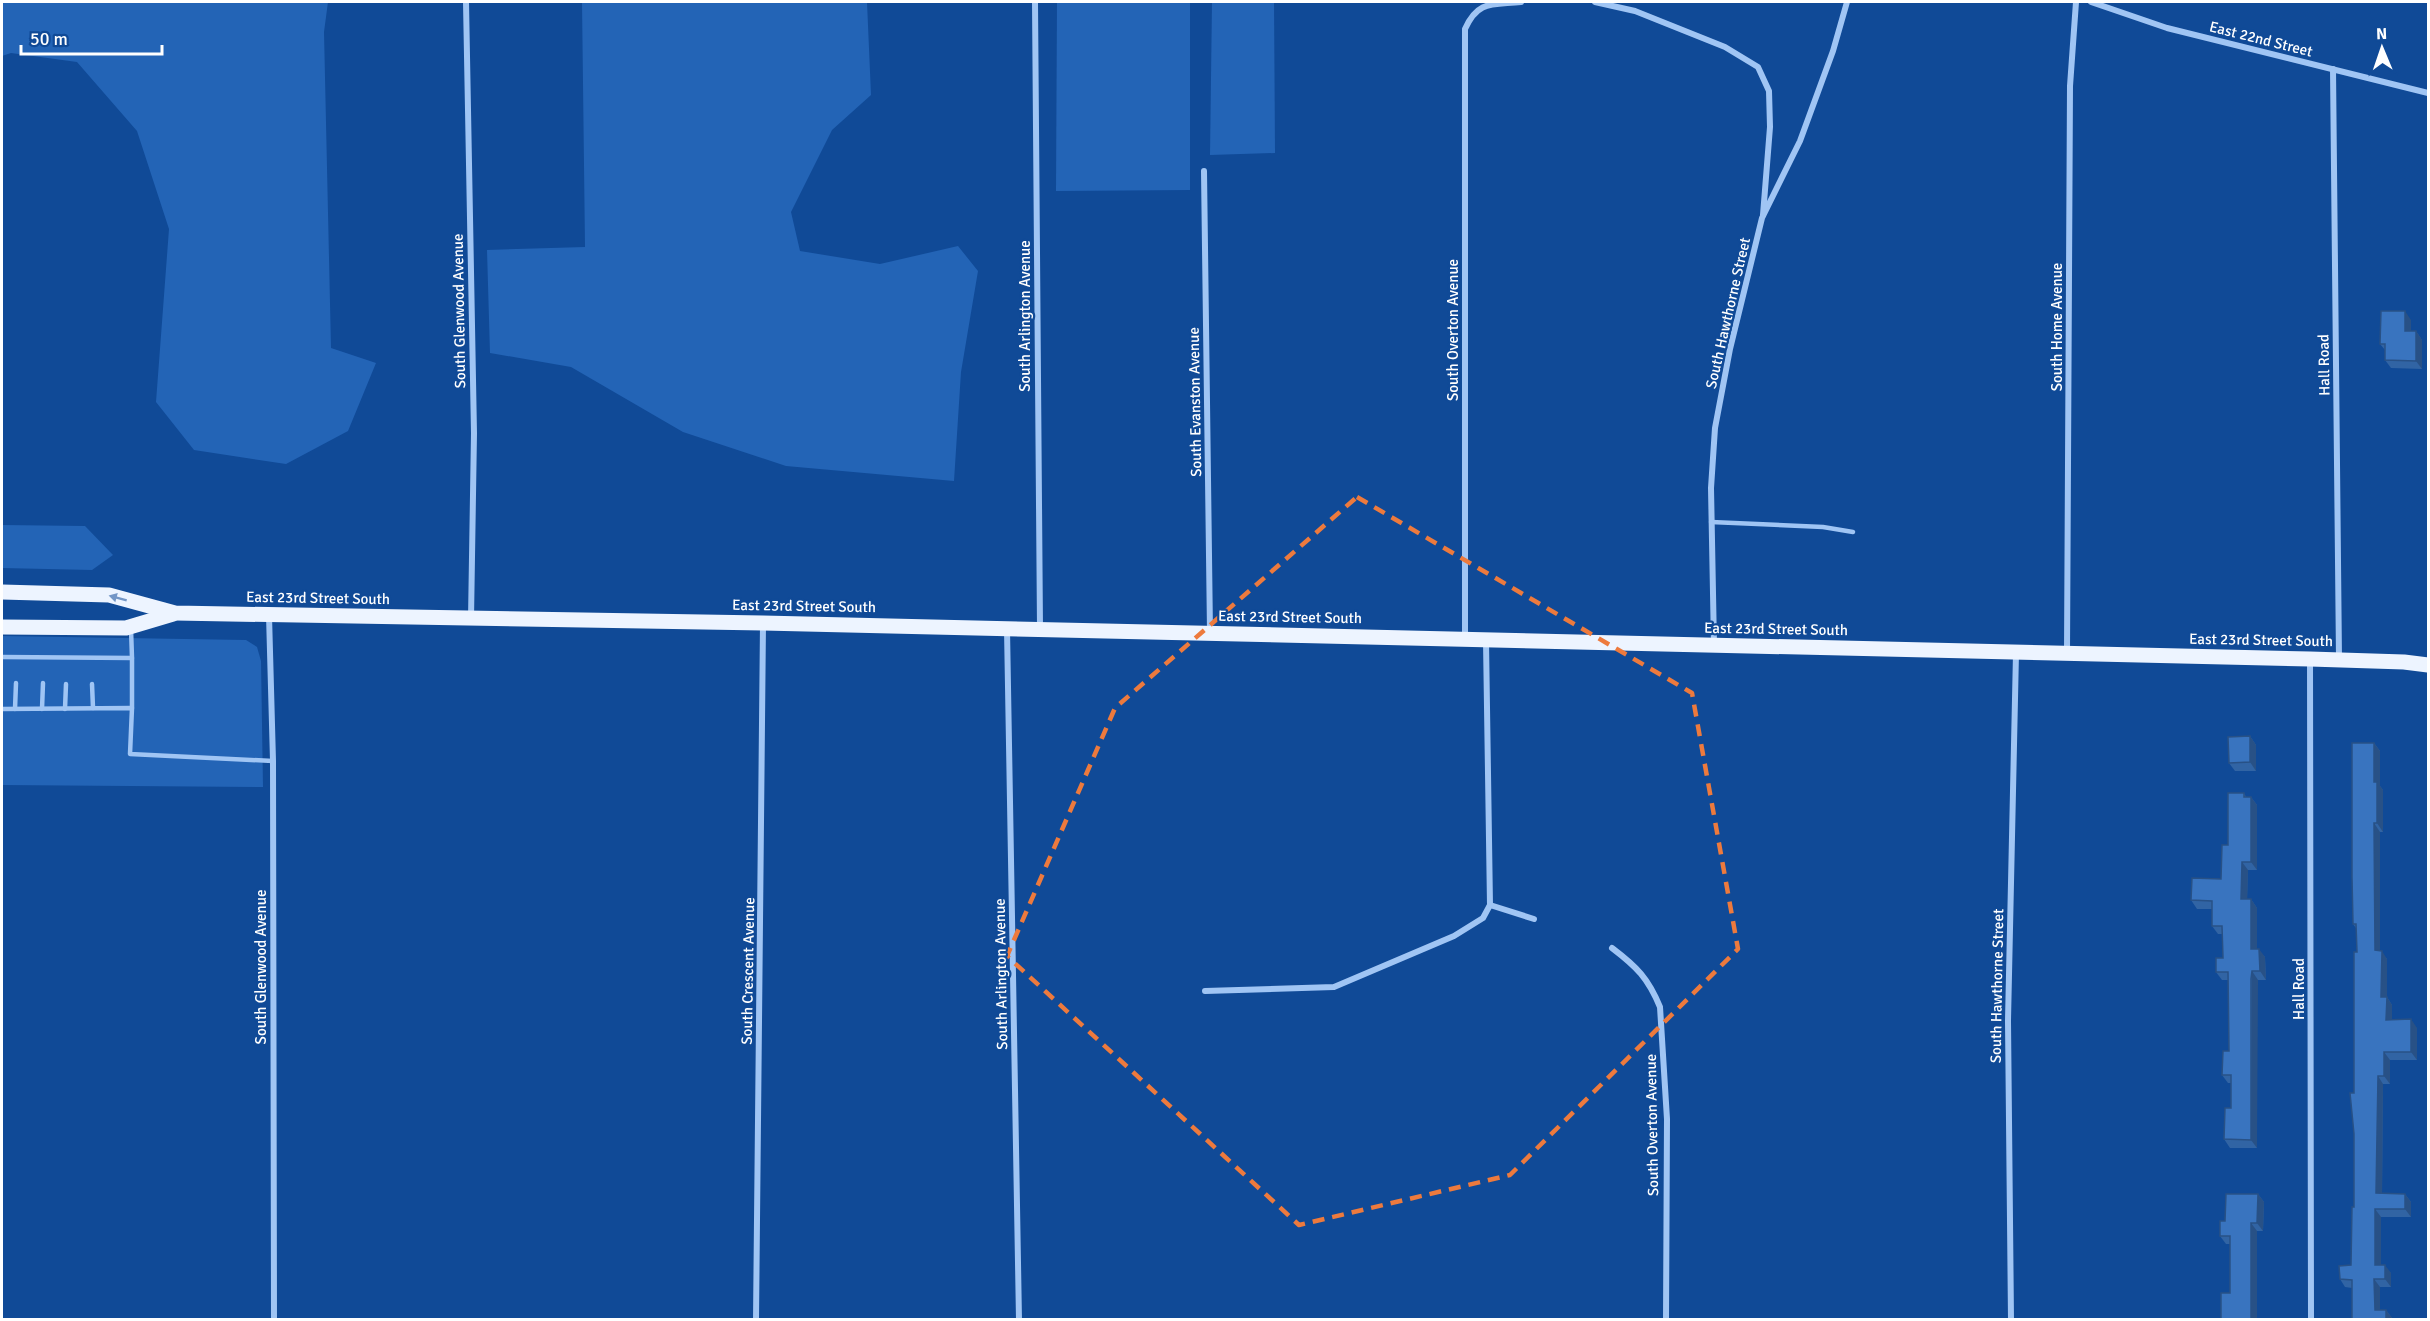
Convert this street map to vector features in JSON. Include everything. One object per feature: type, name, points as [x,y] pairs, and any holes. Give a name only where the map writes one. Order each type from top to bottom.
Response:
[{"type":"main road","name":"East 23rd Street South","points":[[2,592],[109,595],[174,613],[1210,633],[2310,659],[2428,665]]},
{"type":"main road","name":"East 23rd Street South","points":[[2,627],[131,626],[174,613]]},
{"type":"main road","name":"East 23rd Street South","points":[[2404,662],[2428,658]]},
{"type":"street","name":"South Glenwood Avenue","points":[[466,2],[474,433],[471,620]]},
{"type":"street","name":"South Arlington Avenue","points":[[1035,2],[1040,630]]},
{"type":"street","name":"South Overton Avenue","points":[[1465,639],[1465,29],[1471,14],[1484,6],[1521,2]]},
{"type":"street","points":[[1595,2],[1645,15],[1725,47],[1758,67],[1768,91],[1770,127],[1762,218]]},
{"type":"street","name":"South Hawthorne Street","points":[[1714,645],[1711,488],[1715,428],[1730,349],[1762,218],[1800,141],[1833,51],[1847,2]]},
{"type":"street","name":"South Home Avenue","points":[[2067,654],[2070,86],[2076,2]]},
{"type":"street","name":"East 22nd Street","points":[[2091,2],[2167,28],[2428,93]]},
{"type":"street","name":"Hall Road","points":[[2333,69],[2339,660]]},
{"type":"street","name":"South Evanston Avenue","points":[[1204,171],[1210,633]]},
{"type":"street","name":"South Glenwood Avenue","points":[[269,614],[273,761],[274,1320]]},
{"type":"street","name":"South Crescent Avenue","points":[[756,1320],[763,623]]},
{"type":"street","name":"South Arlington Avenue","points":[[1007,629],[1019,1320]]},
{"type":"street","points":[[1205,991],[1334,987],[1455,936],[1483,918],[1490,905],[1486,640]]},
{"type":"street","name":"South Hawthorne Street","points":[[2011,1320],[2008,1021],[2016,652]]},
{"type":"street","name":"Hall Road","points":[[2310,659],[2311,1320]]},
{"type":"street","points":[[1490,905],[1534,919]]},
{"type":"street","name":"South Overton Avenue","points":[[1612,948],[1638,968],[1660,1007],[1667,1119],[1666,1320]]},
{"type":"lane","points":[[1712,522],[1823,527],[1853,532]]},
{"type":"lane","points":[[131,626],[130,754],[273,761]]},
{"type":"lane","points":[[2,657],[66,660],[132,658]]},
{"type":"lane","points":[[15,709],[16,683]]},
{"type":"lane","points":[[42,709],[43,683]]},
{"type":"lane","points":[[65,709],[66,684]]},
{"type":"lane","points":[[92,684],[93,708]]},
{"type":"lane","points":[[2,709],[132,708]]},
{"type":"highlighted area","points":[[1357,497],[1692,693],[1738,949],[1510,1175],[1299,1225],[1007,956],[1115,708]]},
{"type":"shaded area","points":[[2,2],[328,2],[324,32],[331,348],[376,363],[348,431],[286,464],[194,450],[156,402],[169,229],[137,131],[77,62],[11,53],[2,56]]},
{"type":"shaded area","points":[[582,2],[867,2],[871,95],[832,130],[791,212],[800,251],[880,264],[958,246],[978,271],[961,372],[954,481],[786,466],[683,432],[571,367],[490,353],[487,250],[585,247]]},
{"type":"shaded area","points":[[1057,2],[1190,2],[1190,190],[1056,191]]},
{"type":"shaded area","points":[[1212,2],[1274,2],[1275,153],[1210,155]]},
{"type":"shaded area","points":[[2,525],[85,526],[113,555],[92,570],[2,568]]},
{"type":"shaded area","points":[[2,636],[246,640],[257,647],[261,661],[263,787],[2,785]]},
{"type":"building","points":[[2381,311],[2405,311],[2405,331],[2416,331],[2416,361],[2385,360],[2385,344],[2380,344]]},
{"type":"building","points":[[2250,736],[2250,762],[2229,763],[2228,737]]},
{"type":"building","points":[[2352,743],[2374,743],[2374,782],[2377,782],[2377,823],[2374,823],[2375,950],[2382,951],[2381,997],[2387,997],[2386,1020],[2411,1019],[2411,1052],[2384,1052],[2384,1076],[2378,1076],[2376,1193],[2405,1194],[2405,1209],[2375,1209],[2375,1265],[2385,1265],[2385,1279],[2374,1279],[2375,1310],[2386,1310],[2386,1320],[2352,1320],[2352,1280],[2340,1279],[2339,1266],[2351,1265],[2352,1207],[2354,1207],[2354,1134],[2350,1093],[2354,1093],[2354,952],[2357,952],[2356,924],[2353,924]]},
{"type":"building","points":[[2228,793],[2244,793],[2244,797],[2251,797],[2251,862],[2242,862],[2241,899],[2251,899],[2251,949],[2259,949],[2260,971],[2252,971],[2251,979],[2251,1140],[2224,1139],[2225,1108],[2231,1108],[2231,1075],[2222,1075],[2223,1051],[2229,1051],[2228,972],[2216,972],[2216,958],[2223,958],[2222,926],[2212,926],[2212,901],[2191,900],[2192,878],[2221,879],[2222,845],[2228,845]]},
{"type":"building","points":[[2226,1194],[2258,1194],[2257,1223],[2251,1223],[2251,1320],[2221,1320],[2221,1293],[2230,1293],[2230,1236],[2220,1236],[2220,1221],[2225,1221]]}]
